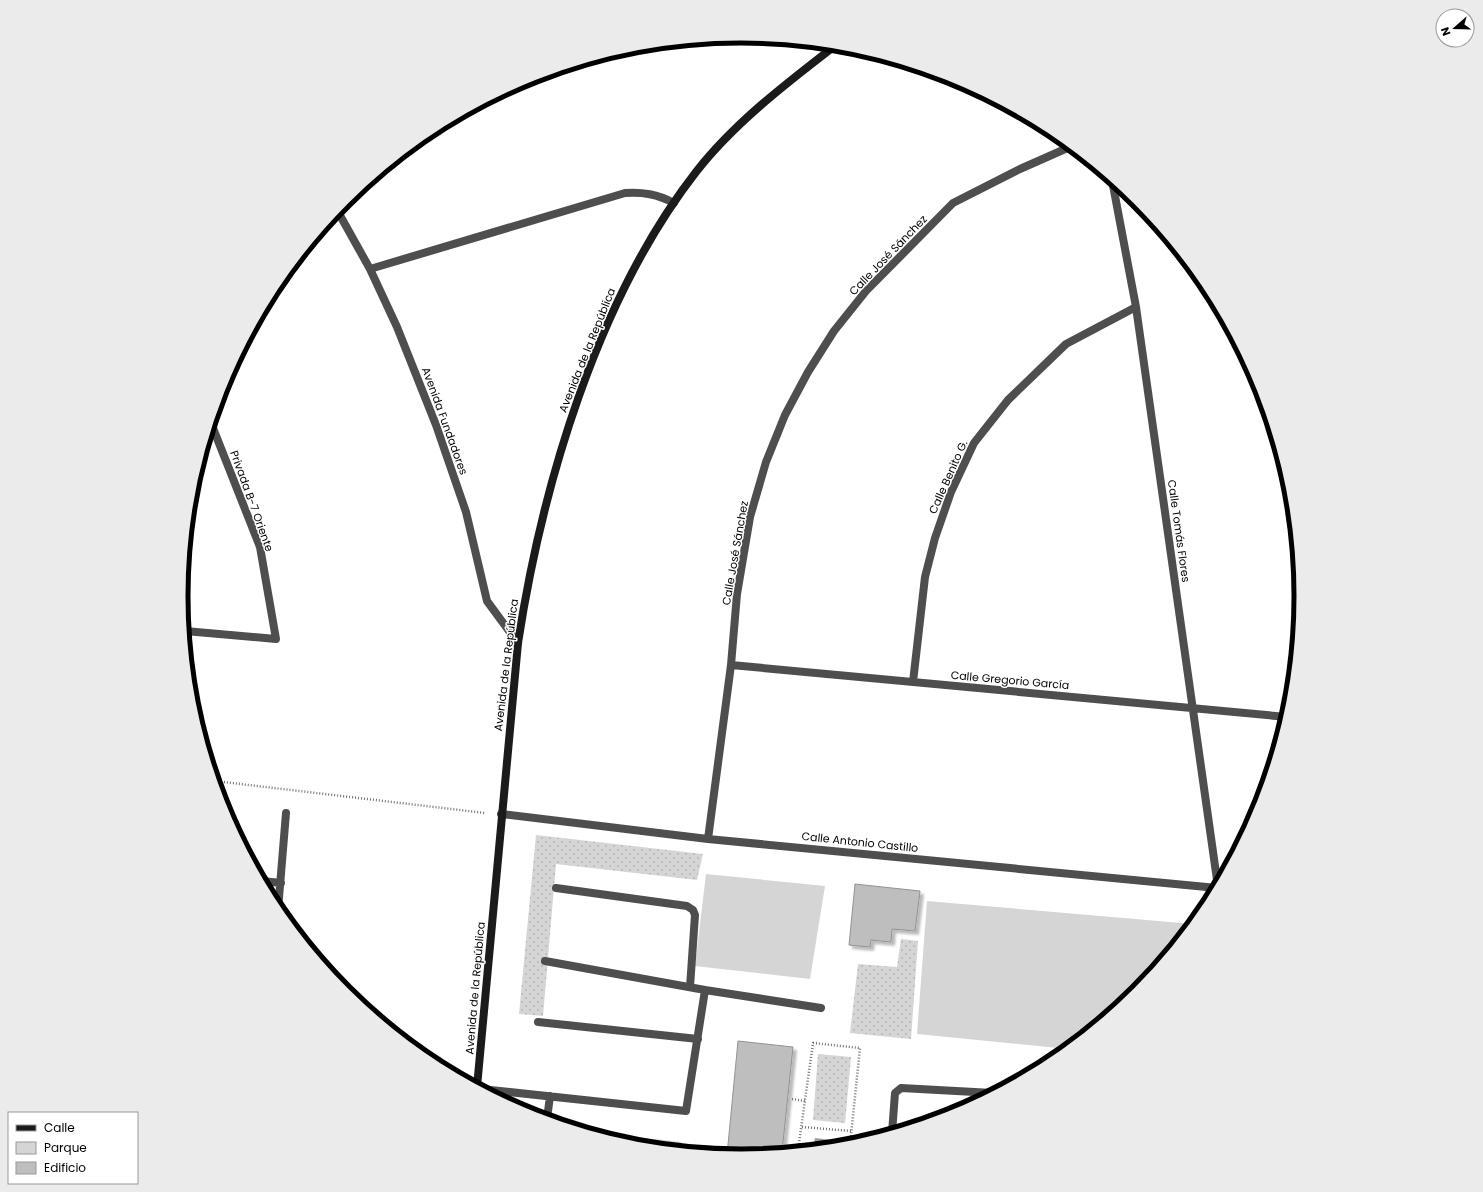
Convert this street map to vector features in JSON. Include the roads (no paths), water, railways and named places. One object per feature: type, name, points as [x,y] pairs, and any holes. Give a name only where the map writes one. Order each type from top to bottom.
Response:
[{"type":"main road","name":"Avenida de la República","points":[[477,1082],[518,643],[525,597],[546,507],[572,415],[617,301],[662,219],[696,171],[729,135],[794,78],[829,51]]},
{"type":"street","name":"Calle José Sánchez","points":[[708,839],[731,665],[737,594],[750,517],[766,462],[786,415],[808,372],[834,331],[866,291],[954,203],[1020,169],[1066,149]]},
{"type":"street","name":"Calle Tomás Flores","points":[[1113,187],[1136,307],[1217,878]]},
{"type":"street","points":[[370,268],[624,193],[649,193],[660,196],[674,203]]},
{"type":"street","name":"Avenida Fundadores","points":[[341,215],[370,268],[397,327],[436,425],[466,512],[487,601],[518,643]]},
{"type":"street","name":"Calle Benito G.","points":[[913,682],[925,578],[933,544],[951,492],[974,443],[1008,400],[1066,344],[1136,307]]},
{"type":"street","name":"Privada B-7 Oriente","points":[[190,631],[276,639],[260,547],[214,429]]},
{"type":"street","name":"Calle Gregorio García","points":[[731,665],[1281,716]]},
{"type":"street","points":[[279,899],[286,813]]},
{"type":"street","name":"Calle Antonio Castillo","points":[[501,814],[708,839],[1212,886]]},
{"type":"street","points":[[269,882],[281,883]]},
{"type":"street","points":[[556,888],[687,906],[693,910],[695,916],[690,987]]},
{"type":"street","points":[[545,961],[705,990],[821,1008]]},
{"type":"street","points":[[494,1090],[686,1111],[705,990]]},
{"type":"street","points":[[538,1022],[698,1039]]},
{"type":"street","points":[[892,1128],[895,1093],[901,1088],[985,1093]]},
{"type":"street","points":[[548,1114],[550,1096]]}]
